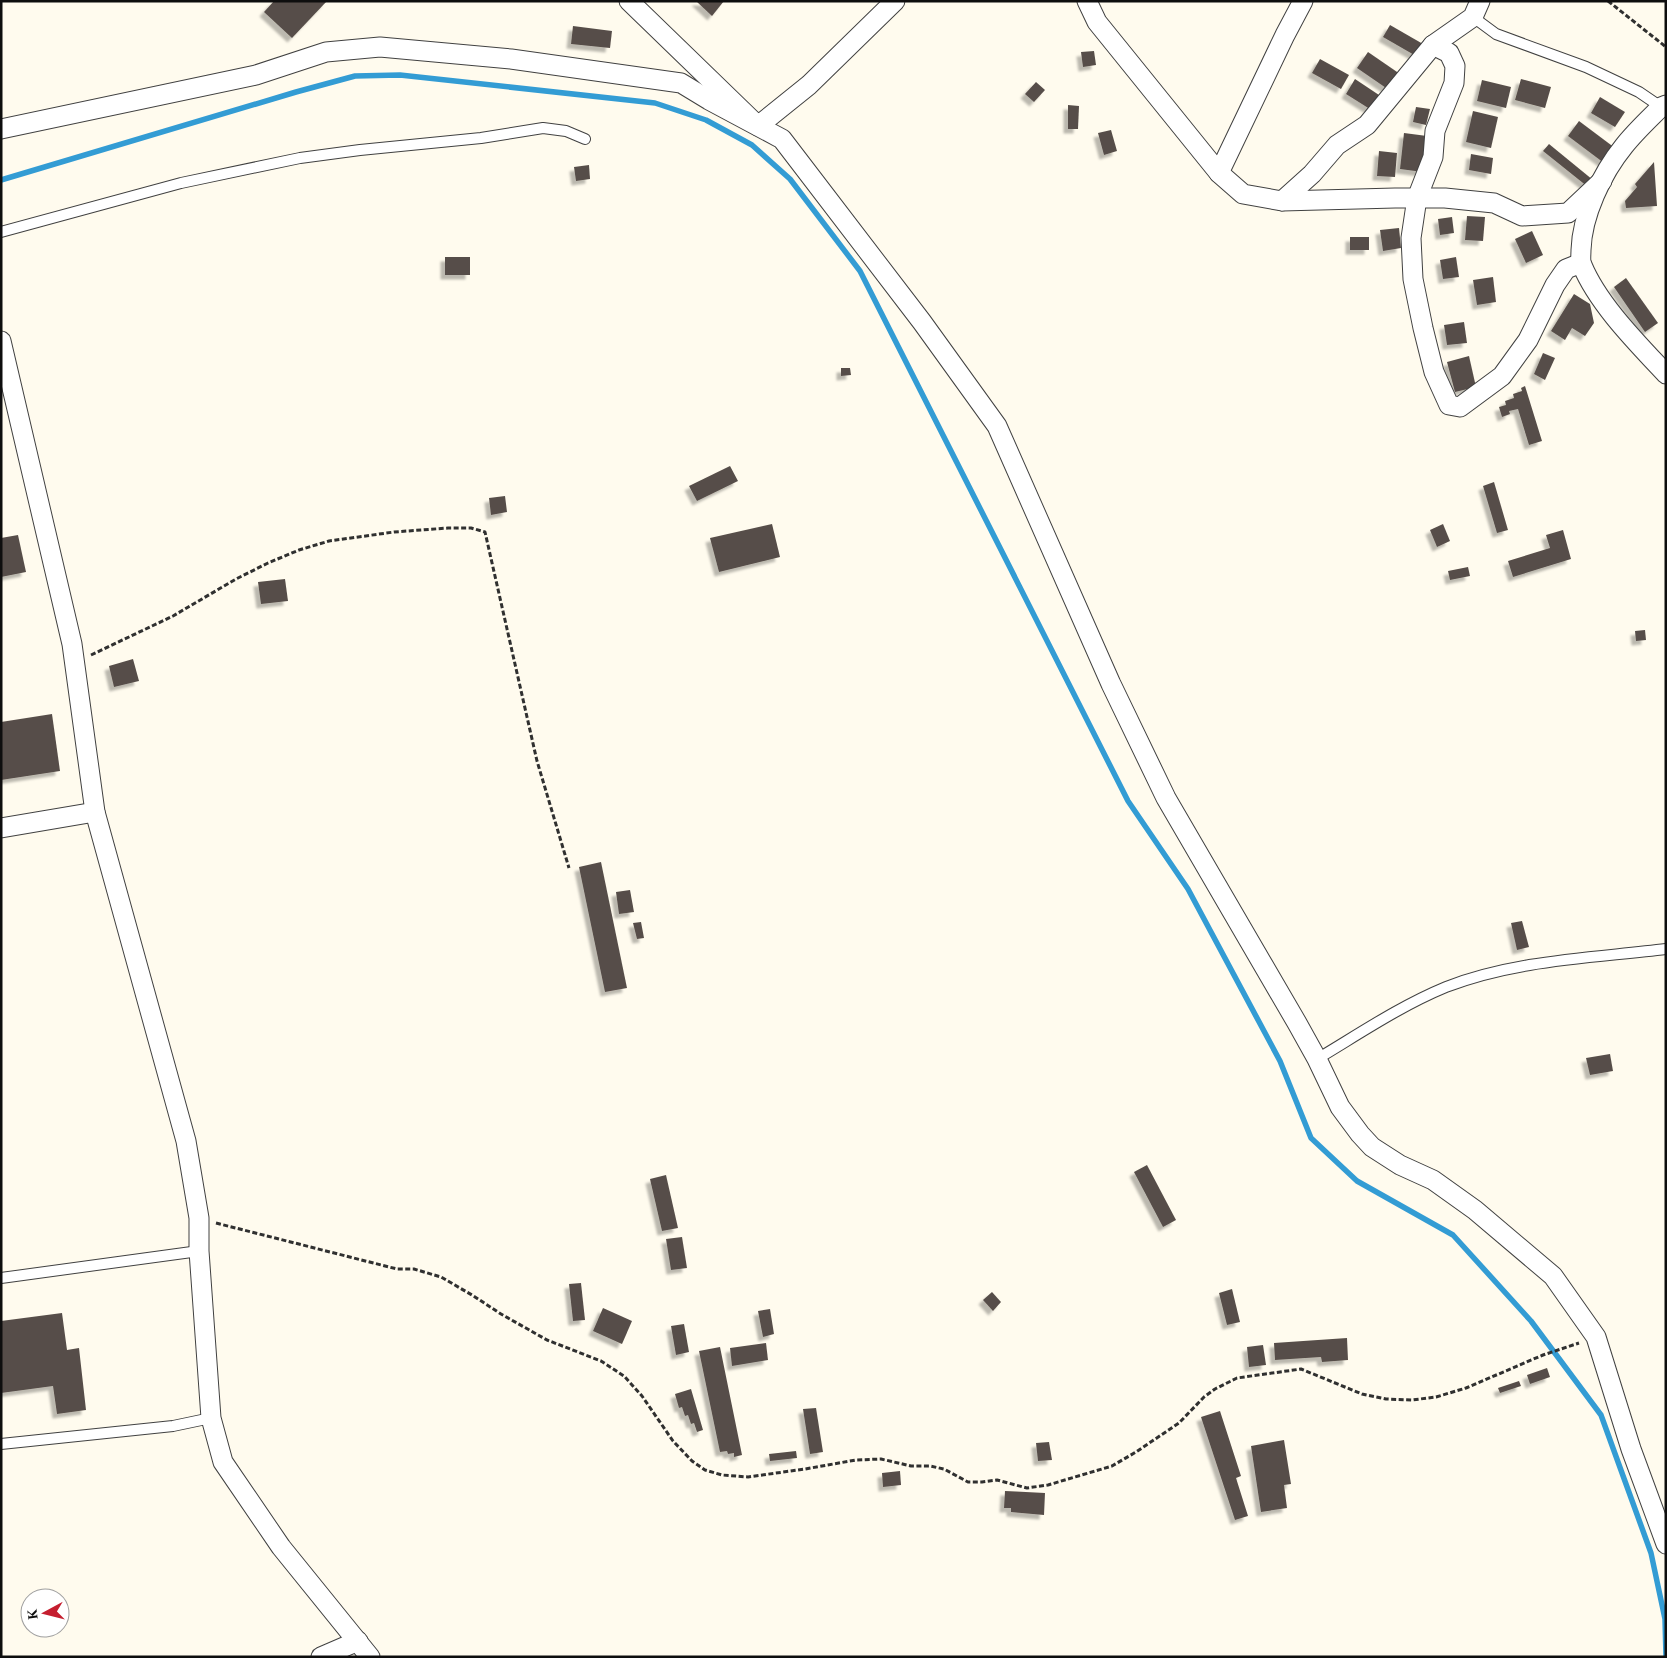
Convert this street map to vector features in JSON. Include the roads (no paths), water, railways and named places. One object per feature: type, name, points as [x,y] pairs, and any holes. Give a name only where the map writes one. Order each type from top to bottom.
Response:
[{"type":"street","points":[[629,1],[758,126]]},
{"type":"street","points":[[758,126],[808,85],[895,1]]},
{"type":"street","points":[[1087,1],[1097,22],[1219,173],[1243,194],[1282,201],[1445,198],[1494,203],[1522,216],[1568,213],[1602,181]]},
{"type":"street","points":[[1219,173],[1303,1]]},
{"type":"street","points":[[1282,201],[1312,174],[1337,145],[1367,125],[1433,45],[1476,9]]},
{"type":"street","points":[[1433,45],[1449,53],[1455,66],[1454,83],[1435,131],[1433,157],[1417,198],[1411,238],[1414,279],[1423,328],[1434,372],[1449,405],[1460,407],[1502,376],[1528,340],[1555,285],[1566,269],[1580,264]]},
{"type":"street","points":[[1,129],[256,75],[326,52],[380,47],[511,59],[681,83],[782,139],[916,315],[997,426],[1112,684],[1166,798],[1317,1059],[1340,1107],[1360,1134],[1372,1146],[1400,1165],[1433,1180],[1475,1210],[1553,1276],[1596,1337],[1631,1449],[1666,1544]]},
{"type":"street","points":[[1663,106],[1624,146],[1602,181],[1583,229],[1580,264],[1603,302],[1666,374]]},
{"type":"street","points":[[1,341],[69,635],[95,812],[186,1141],[199,1218],[199,1251],[211,1418],[223,1462],[281,1547],[370,1657]]},
{"type":"street","points":[[1,828],[95,812]]},
{"type":"street","points":[[321,1657],[358,1641]]},
{"type":"lane","points":[[1476,9],[1496,34],[1586,67],[1639,92],[1663,106]]},
{"type":"lane","points":[[1,232],[181,183],[300,158],[480,138],[543,128],[566,131],[585,139]]},
{"type":"lane","points":[[1317,1059],[1398,1010],[1446,987],[1472,978],[1525,966],[1666,949]]},
{"type":"lane","points":[[1,1278],[199,1251]]},
{"type":"lane","points":[[1,1444],[173,1426],[211,1418]]},
{"type":"waterway","points":[[1,180],[355,76],[400,75],[655,103],[706,120],[752,145],[790,179],[860,271],[1128,801],[1188,889],[1280,1061],[1311,1138],[1357,1181],[1453,1235],[1531,1321],[1601,1415],[1651,1553],[1665,1619],[1666,1657]]}]
